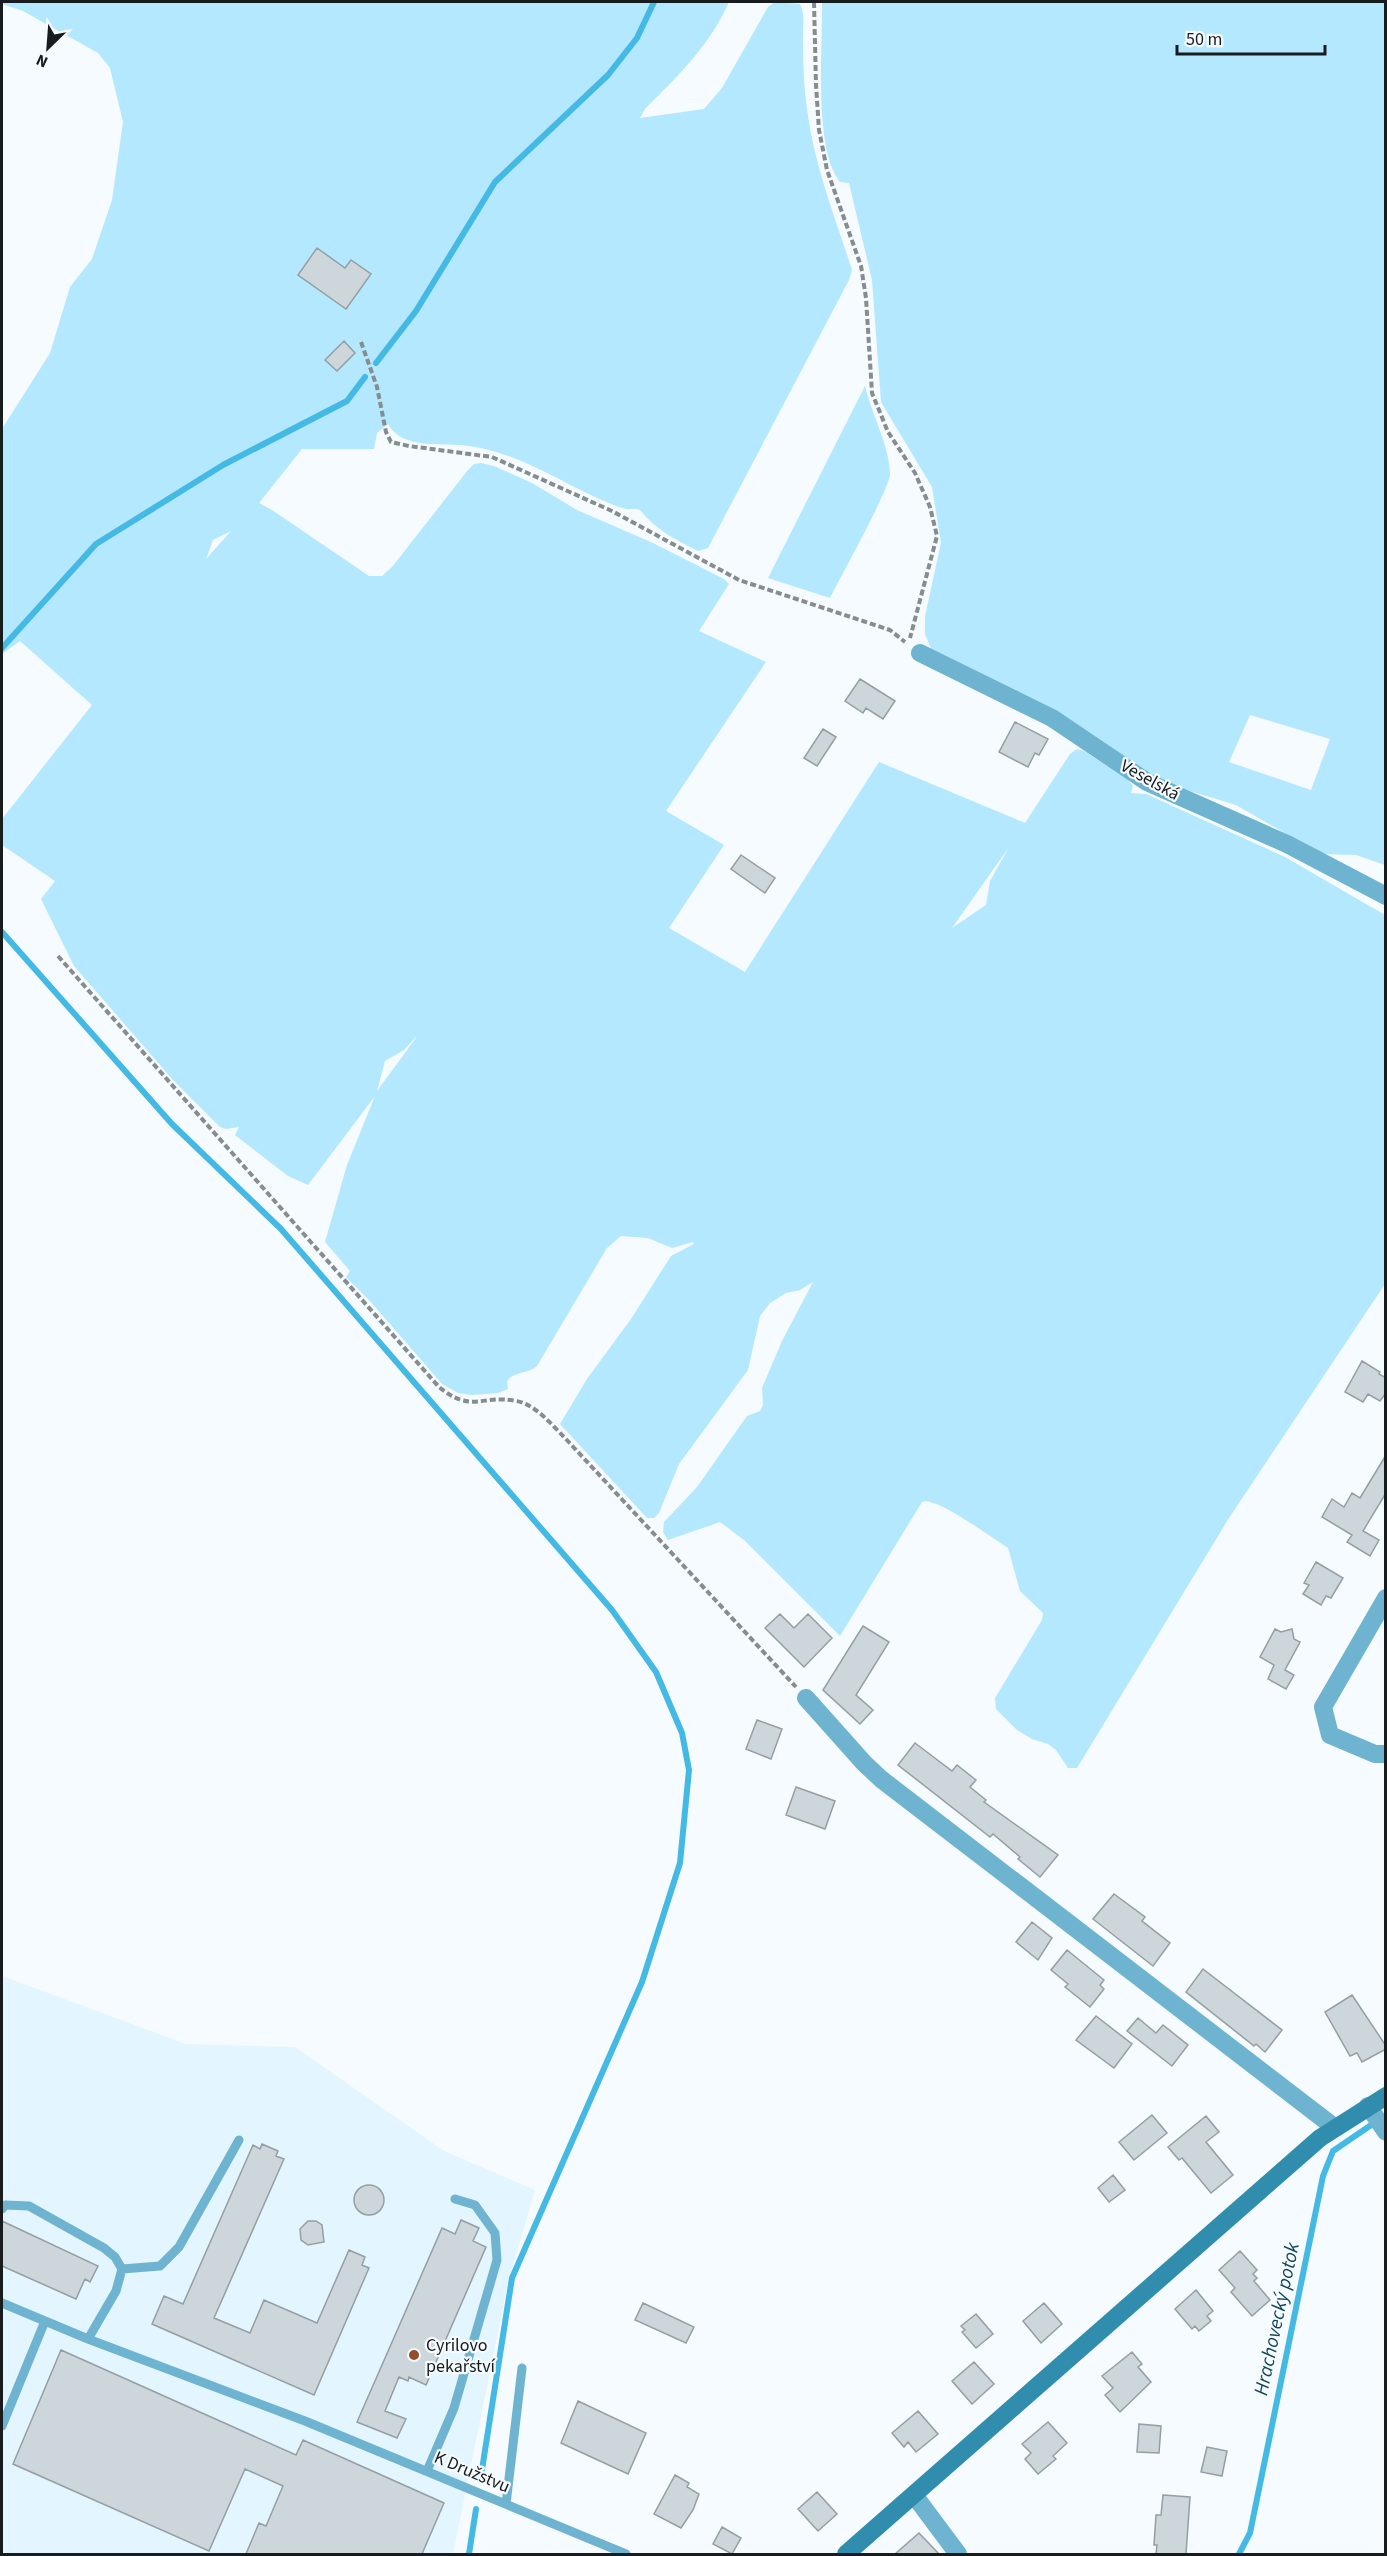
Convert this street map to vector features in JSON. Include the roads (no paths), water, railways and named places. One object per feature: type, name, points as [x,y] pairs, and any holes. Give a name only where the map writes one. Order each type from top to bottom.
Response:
[{"type":"street","name":"Veselská","points":[[920,653],[1052,717],[1147,782],[1287,844],[1386,896]]},
{"type":"street","points":[[1386,1598],[1323,1707],[1330,1735],[1375,1754],[1386,1755]]},
{"type":"street","points":[[806,1698],[881,1779],[1334,2127]]},
{"type":"street","points":[[846,2554],[1334,2127],[1378,2121],[1386,2096]]},
{"type":"street","points":[[914,2495],[958,2554]]},
{"type":"lane","points":[[122,2269],[160,2266],[179,2247],[239,2140]]},
{"type":"lane","points":[[427,2471],[454,2408],[497,2260],[495,2233],[475,2205],[455,2199]]},
{"type":"lane","points":[[2,2209],[5,2205],[29,2206],[104,2248],[115,2257],[122,2269],[116,2291],[88,2339]]},
{"type":"lane","name":"K Družstvu","points":[[2,2303],[88,2339],[305,2421],[626,2554]]},
{"type":"lane","points":[[2,2426],[45,2321]]},
{"type":"lane","points":[[506,2504],[522,2368]]},
{"type":"waterway","points":[[376,363],[416,311],[495,182],[608,75],[637,38],[654,2]]},
{"type":"waterway","points":[[2,648],[96,544],[223,465],[347,401],[365,377]]},
{"type":"waterway","points":[[2,932],[172,1124],[281,1229],[612,1610],[656,1672],[682,1733],[689,1770],[680,1863],[642,1982],[512,2278],[481,2476]]},
{"type":"waterway","name":"Hrachovecký potok","points":[[1239,2554],[1250,2533],[1323,2176],[1333,2151],[1377,2121]]},
{"type":"waterway","points":[[469,2554],[476,2509]]},
{"type":"place","name":"Cyrilovo pekařství","points":[[414,2355]]}]
